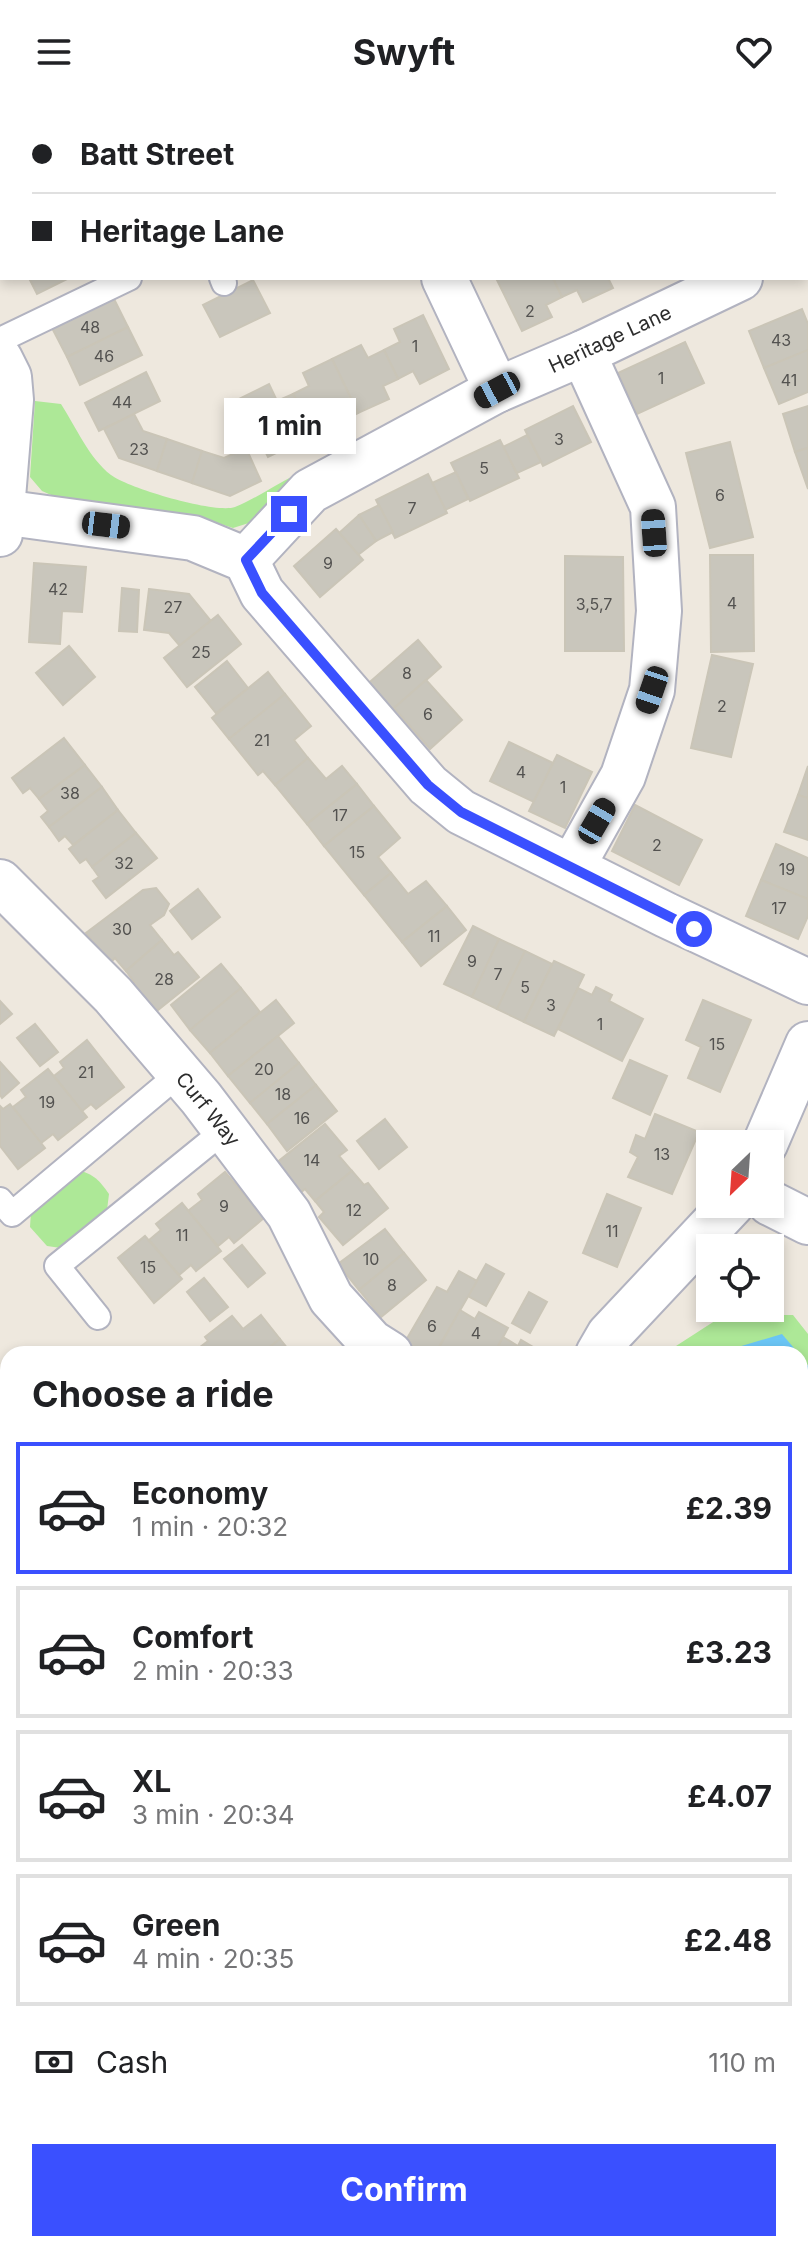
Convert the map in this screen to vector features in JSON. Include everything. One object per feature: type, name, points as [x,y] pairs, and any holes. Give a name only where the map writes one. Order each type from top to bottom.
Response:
[{"type":"street","points":[[445,280],[497,390]]},
{"type":"street","name":"Heritage Lane","points":[[246,560],[310,491],[497,390],[736,280]]},
{"type":"street","points":[[572,867],[623,776],[652,690],[659,611],[653,507],[583,353]]},
{"type":"street","points":[[0,359],[9,377],[11,400],[1,523],[193,538],[246,560],[262,593],[428,785],[461,812],[808,982]]},
{"type":"street","name":"Curf Way","points":[[0,882],[113,995],[226,1129],[289,1214],[331,1298],[377,1346]]},
{"type":"street","points":[[771,1130],[808,1044]]},
{"type":"street","points":[[784,1210],[808,1222]]},
{"type":"street","points":[[603,1346],[609,1335],[719,1218]]},
{"type":"lane","points":[[0,340],[125,280]]},
{"type":"lane","points":[[0,1200],[12,1214],[180,1073]]},
{"type":"lane","points":[[98,1317],[57,1266],[226,1129]]},
{"type":"green space","points":[[35,401],[61,404],[89,451],[111,475],[172,498],[210,507],[235,507],[295,475],[252,522],[233,528],[190,514],[58,498],[42,491],[30,477]]},
{"type":"green space","points":[[77,1170],[99,1181],[109,1194],[107,1210],[61,1248],[47,1246],[30,1227],[31,1212]]},
{"type":"green space","points":[[784,1315],[793,1315],[808,1334],[808,1346],[791,1346],[782,1335],[744,1346],[676,1346],[713,1322],[784,1322]]},
{"type":"water","points":[[782,1334],[792,1346],[742,1346]]},
{"type":"building","points":[[30,280],[65,280],[37,294]]},
{"type":"building","points":[[253,280],[270,313],[220,337],[203,305]]},
{"type":"building","points":[[497,280],[554,280],[562,297],[546,305],[552,317],[522,331]]},
{"type":"building","points":[[554,280],[609,280],[613,288],[583,302],[577,290],[562,297]]},
{"type":"building","points":[[113,297],[128,327],[67,357],[52,328]]},
{"type":"building","points":[[802,309],[808,324],[808,350],[764,368],[749,331]]},
{"type":"building","points":[[423,315],[449,369],[420,384],[413,371],[398,379],[384,350],[400,342],[394,329]]},
{"type":"building","points":[[128,327],[142,355],[80,385],[67,357]]},
{"type":"building","points":[[685,342],[704,383],[637,414],[618,373]]},
{"type":"building","points":[[361,345],[368,358],[384,350],[398,379],[383,386],[389,399],[358,413],[332,359]]},
{"type":"building","points":[[808,350],[808,392],[779,404],[764,368]]},
{"type":"building","points":[[332,359],[358,413],[329,428],[323,415],[308,422],[293,394],[309,386],[303,373]]},
{"type":"building","points":[[146,372],[160,401],[99,431],[85,403]]},
{"type":"building","points":[[269,384],[277,401],[293,394],[308,422],[291,430],[297,443],[268,457],[239,399]]},
{"type":"building","points":[[573,406],[591,442],[543,466],[525,430]]},
{"type":"building","points":[[808,406],[808,448],[795,452],[783,414]]},
{"type":"building","points":[[134,414],[143,431],[167,439],[157,471],[119,458],[104,429]]},
{"type":"building","points":[[527,435],[541,462],[517,473],[503,447]]},
{"type":"building","points":[[167,439],[202,451],[192,483],[157,471]]},
{"type":"building","points":[[500,440],[519,478],[470,501],[451,463]]},
{"type":"building","points":[[730,442],[753,537],[710,548],[686,453]]},
{"type":"building","points":[[246,448],[261,481],[230,496],[192,483],[202,451],[224,458]]},
{"type":"building","points":[[808,448],[808,489],[795,452]]},
{"type":"building","points":[[456,472],[468,499],[445,510],[432,483]]},
{"type":"building","points":[[428,474],[447,513],[395,538],[376,500]]},
{"type":"building","points":[[379,505],[393,532],[376,541],[359,515]]},
{"type":"building","points":[[359,515],[376,541],[358,555],[339,533]]},
{"type":"building","points":[[336,529],[363,560],[320,597],[294,566]]},
{"type":"building","points":[[710,555],[753,555],[754,651],[711,652]]},
{"type":"building","points":[[565,556],[623,557],[624,651],[565,651]]},
{"type":"building","points":[[34,563],[86,567],[82,612],[62,611],[60,644],[29,642]]},
{"type":"building","points":[[122,588],[139,590],[137,632],[119,631]]},
{"type":"building","points":[[149,589],[189,594],[211,621],[180,646],[169,633],[144,630]]},
{"type":"building","points":[[218,615],[241,644],[187,687],[164,658]]},
{"type":"building","points":[[418,640],[441,667],[388,714],[364,687]]},
{"type":"building","points":[[69,646],[95,677],[63,705],[36,673]]},
{"type":"building","points":[[712,655],[753,664],[731,757],[691,748]]},
{"type":"building","points":[[227,661],[248,688],[216,713],[195,687]]},
{"type":"building","points":[[268,672],[285,694],[229,739],[212,718]]},
{"type":"building","points":[[426,680],[462,720],[430,749],[394,708]]},
{"type":"building","points":[[285,694],[311,726],[294,740],[308,758],[275,785],[263,771],[258,775],[229,739]]},
{"type":"building","points":[[64,738],[85,765],[39,799],[30,788],[23,793],[12,778]]},
{"type":"building","points":[[509,742],[553,763],[534,802],[490,781]]},
{"type":"building","points":[[557,755],[592,772],[565,828],[529,811]]},
{"type":"building","points":[[308,758],[326,779],[342,766],[357,784],[307,824],[275,785]]},
{"type":"building","points":[[85,765],[102,787],[49,827],[41,817],[48,811],[39,799]]},
{"type":"building","points":[[808,766],[808,798],[798,795]]},
{"type":"building","points":[[357,784],[374,806],[324,846],[307,824]]},
{"type":"building","points":[[102,787],[118,810],[73,845],[65,836],[59,841],[49,827]]},
{"type":"building","points":[[798,795],[808,798],[808,840],[784,832]]},
{"type":"building","points":[[635,805],[702,840],[679,885],[612,851]]},
{"type":"building","points":[[374,806],[400,838],[378,857],[391,873],[364,895],[324,846]]},
{"type":"building","points":[[118,810],[136,833],[92,867],[86,859],[80,863],[69,849]]},
{"type":"building","points":[[136,833],[157,858],[106,898],[93,881],[99,877],[92,867]]},
{"type":"building","points":[[776,844],[808,858],[808,899],[761,880]]},
{"type":"building","points":[[391,873],[408,894],[426,881],[447,906],[402,942],[364,895]]},
{"type":"building","points":[[761,880],[808,899],[808,916],[798,939],[746,916]]},
{"type":"building","points":[[156,888],[169,904],[164,915],[150,925],[162,940],[126,971],[115,958],[110,963],[86,933],[143,890]]},
{"type":"building","points":[[198,889],[220,917],[192,939],[170,911]]},
{"type":"building","points":[[447,906],[466,930],[421,966],[402,942]]},
{"type":"building","points":[[473,926],[499,939],[472,997],[444,984]]},
{"type":"building","points":[[499,939],[525,951],[497,1009],[472,997]]},
{"type":"building","points":[[162,940],[174,955],[178,952],[199,977],[153,1014],[130,985],[134,982],[126,971]]},
{"type":"building","points":[[525,951],[552,964],[524,1022],[497,1009]]},
{"type":"building","points":[[554,961],[584,975],[554,1036],[524,1022]]},
{"type":"building","points":[[221,964],[241,988],[190,1030],[171,1005]]},
{"type":"building","points":[[596,987],[612,995],[609,1001],[643,1019],[622,1061],[558,1029],[578,988],[592,995]]},
{"type":"building","points":[[241,988],[260,1012],[210,1053],[190,1030]]},
{"type":"building","points":[[276,1000],[294,1023],[228,1076],[210,1053]]},
{"type":"building","points":[[703,1000],[751,1020],[720,1092],[688,1078],[701,1047],[686,1040]]},
{"type":"building","points":[[0,1001],[12,1014],[0,1024]]},
{"type":"building","points":[[35,1024],[58,1052],[40,1066],[17,1038]]},
{"type":"building","points":[[278,1036],[299,1063],[250,1103],[228,1076]]},
{"type":"building","points":[[87,1040],[124,1087],[96,1109],[91,1104],[82,1111],[54,1076],[64,1068],[60,1062]]},
{"type":"building","points":[[630,1060],[667,1076],[650,1115],[613,1098]]},
{"type":"building","points":[[0,1062],[19,1083],[2,1098],[0,1095]]},
{"type":"building","points":[[299,1063],[316,1085],[267,1124],[250,1103]]},
{"type":"building","points":[[48,1069],[87,1117],[58,1140],[53,1134],[41,1143],[13,1107],[26,1097],[21,1090]]},
{"type":"building","points":[[316,1085],[337,1111],[287,1151],[267,1124]]},
{"type":"building","points":[[10,1104],[45,1148],[18,1169],[0,1146],[0,1106],[3,1109]]},
{"type":"building","points":[[655,1114],[696,1131],[696,1139],[672,1194],[628,1177],[638,1157],[630,1152],[636,1135],[645,1139]]},
{"type":"building","points":[[385,1119],[407,1147],[379,1169],[357,1141]]},
{"type":"building","points":[[325,1124],[347,1150],[339,1156],[352,1171],[315,1201],[305,1189],[300,1193],[275,1164]]},
{"type":"building","points":[[352,1171],[364,1185],[368,1183],[388,1208],[343,1245],[319,1217],[324,1212],[315,1201]]},
{"type":"building","points":[[225,1172],[264,1218],[234,1243],[229,1237],[218,1246],[188,1211],[202,1200],[198,1194]]},
{"type":"building","points":[[607,1194],[641,1208],[617,1267],[583,1253]]},
{"type":"building","points":[[182,1203],[221,1251],[196,1271],[191,1265],[179,1275],[149,1240],[161,1230],[156,1224]]},
{"type":"building","points":[[385,1229],[404,1253],[359,1290],[338,1264]]},
{"type":"building","points":[[145,1236],[182,1279],[154,1303],[118,1258]]},
{"type":"building","points":[[242,1245],[265,1273],[248,1287],[224,1259]]},
{"type":"building","points":[[404,1253],[426,1280],[381,1317],[359,1290]]},
{"type":"building","points":[[486,1264],[504,1274],[486,1306],[468,1296]]},
{"type":"building","points":[[459,1271],[477,1281],[440,1346],[412,1346],[405,1342],[437,1287],[447,1292]]},
{"type":"building","points":[[204,1278],[228,1307],[210,1321],[187,1292]]},
{"type":"building","points":[[529,1292],[547,1302],[530,1333],[512,1323]]},
{"type":"building","points":[[460,1310],[475,1319],[479,1312],[508,1328],[498,1346],[440,1346]]},
{"type":"building","points":[[261,1315],[280,1339],[271,1346],[201,1346],[208,1341],[205,1337],[232,1316],[243,1329]]},
{"type":"building","points":[[503,1337],[518,1346],[498,1346]]},
{"type":"building","points":[[280,1339],[286,1346],[271,1346]]},
{"type":"route","points":[[289,514],[246,560],[262,593],[428,785],[461,812],[694,929]]}]
